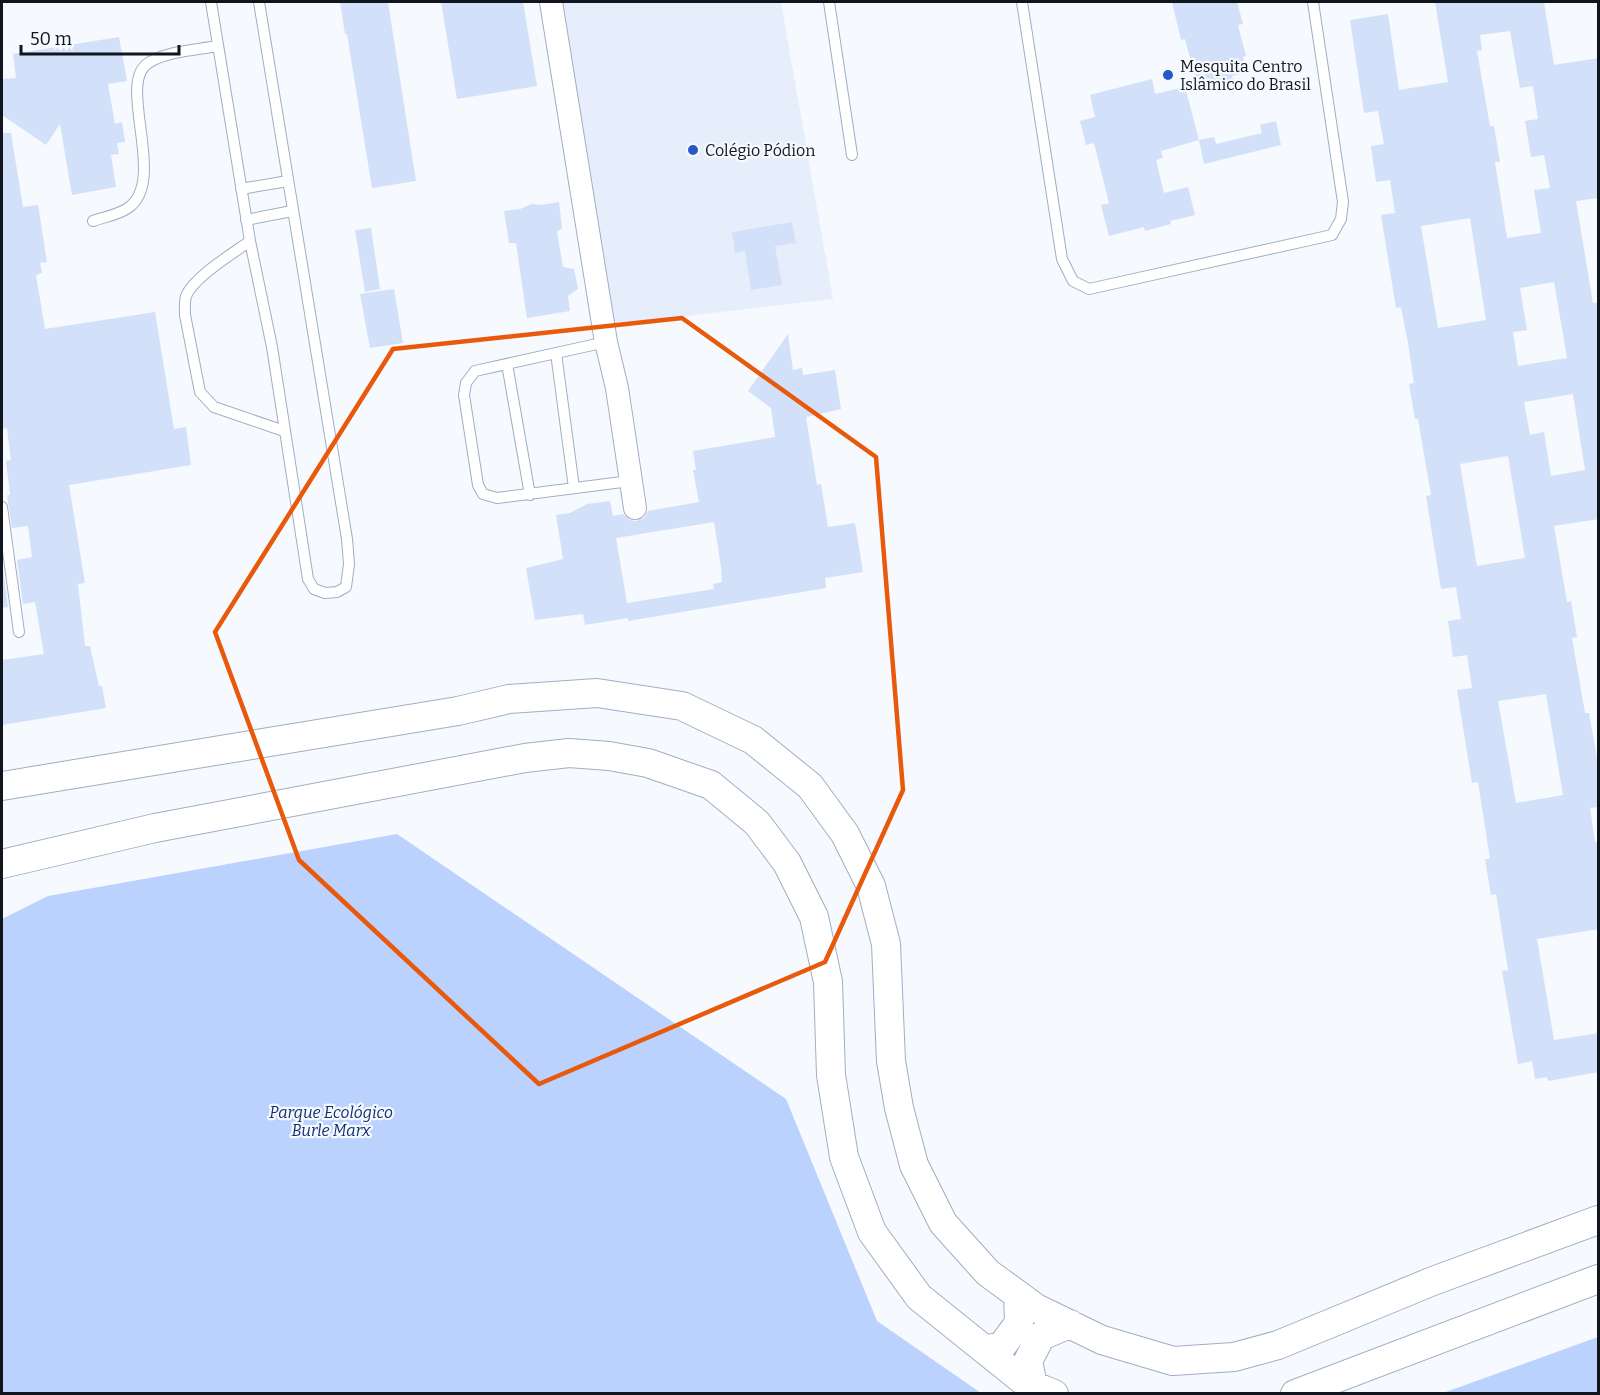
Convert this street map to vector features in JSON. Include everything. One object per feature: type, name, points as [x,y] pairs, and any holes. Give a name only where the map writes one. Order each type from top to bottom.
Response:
[{"type":"street","points":[[551,2],[606,342],[617,388],[635,508]]},
{"type":"street","points":[[2,786],[458,711],[509,699],[597,693],[682,706],[753,740],[810,786],[845,834],[871,886],[886,944],[891,1061],[899,1108],[914,1165],[943,1223],[988,1273],[1036,1308],[1102,1340],[1173,1361],[1234,1357],[1278,1345],[1433,1281],[1599,1220]]},
{"type":"street","points":[[2,864],[154,828],[525,758],[569,753],[609,756],[648,764],[711,785],[757,823],[787,863],[814,917],[828,982],[831,1075],[844,1157],[872,1232],[919,1297],[1025,1382],[1044,1389]]},
{"type":"street","points":[[1295,1394],[1599,1279]]},
{"type":"street","points":[[986,1350],[1002,1346],[1019,1323],[1018,1295]]},
{"type":"street","points":[[1044,1389],[1028,1361],[1041,1335],[1070,1324]]},
{"type":"lane","points":[[211,2],[246,220],[272,347],[294,482],[303,558],[308,579],[314,589],[325,593],[337,592],[346,587],[348,579],[347,539],[292,211],[260,2]]},
{"type":"lane","points":[[829,2],[852,156]]},
{"type":"lane","points":[[1022,2],[1062,259],[1073,281],[1089,289],[1332,235],[1341,219],[1343,202],[1313,2]]},
{"type":"lane","points":[[93,221],[128,208],[139,196],[144,170],[137,92],[140,70],[148,62],[164,57],[217,46]]},
{"type":"lane","points":[[241,189],[288,181]]},
{"type":"lane","points":[[246,220],[292,211]]},
{"type":"lane","points":[[250,241],[195,282],[184,302],[185,315],[200,392],[214,407],[284,431]]},
{"type":"lane","points":[[606,342],[475,371],[466,383],[464,395],[478,485],[483,494],[496,498],[630,481]]},
{"type":"lane","points":[[556,353],[574,488]]},
{"type":"lane","points":[[507,364],[530,495]]},
{"type":"lane","points":[[2,507],[19,632]]},
{"type":"highlighted area","points":[[682,318],[876,457],[903,790],[825,962],[539,1084],[299,860],[215,632],[393,349]]},
{"type":"shaded area","name":"Colégio Pódion","points":[[555,2],[781,2],[833,299],[608,325]]},
{"type":"green space","name":"Parque Ecológico Burle Marx","points":[[397,834],[786,1099],[877,1321],[981,1393],[2,1393],[2,919],[48,896]]},
{"type":"green space","points":[[1598,1337],[1598,1393],[1443,1393]]},
{"type":"building","points":[[340,2],[388,2],[416,181],[372,188]]},
{"type":"building","points":[[441,2],[523,2],[537,86],[457,99]]},
{"type":"building","points":[[1172,2],[1237,2],[1243,24],[1238,25],[1246,56],[1243,57],[1247,72],[1232,76],[1233,79],[1198,88],[1185,39],[1181,40]]},
{"type":"building","points":[[1435,2],[1544,2],[1554,65],[1599,58],[1599,198],[1576,201],[1593,303],[1599,302],[1599,519],[1554,526],[1567,602],[1571,601],[1577,637],[1572,638],[1585,713],[1589,713],[1599,769],[1599,807],[1590,808],[1595,842],[1599,841],[1599,929],[1537,939],[1554,1040],[1599,1033],[1599,1072],[1548,1081],[1547,1077],[1535,1079],[1532,1061],[1518,1064],[1502,971],[1508,970],[1496,894],[1491,895],[1485,859],[1490,859],[1478,782],[1472,783],[1457,690],[1472,688],[1467,655],[1453,657],[1448,621],[1461,619],[1456,587],[1441,589],[1426,496],[1431,495],[1418,419],[1415,419],[1409,384],[1414,383],[1408,343],[1401,307],[1396,308],[1381,215],[1395,213],[1390,180],[1376,182],[1371,146],[1384,144],[1378,111],[1364,113],[1350,20],[1388,14],[1399,90],[1448,82]],"holes":[[[1510,31],[1520,88],[1533,86],[1538,119],[1525,121],[1531,157],[1544,155],[1550,188],[1534,190],[1541,233],[1507,238],[1495,162],[1500,162],[1494,126],[1490,126],[1477,51],[1482,50],[1480,35]],[[1470,218],[1486,320],[1438,328],[1421,226]],[[1554,282],[1567,358],[1518,366],[1513,332],[1527,330],[1520,288]],[[1573,394],[1585,470],[1551,476],[1544,432],[1530,435],[1524,402]],[[1508,456],[1525,558],[1477,566],[1460,464]],[[1546,694],[1563,795],[1516,803],[1498,701]]]},
{"type":"building","points":[[119,37],[127,81],[108,84],[115,124],[122,122],[125,142],[117,143],[119,154],[111,155],[116,187],[72,195],[60,124],[46,145],[2,115],[2,79],[16,78],[13,54]]},
{"type":"building","points":[[1152,79],[1155,94],[1185,87],[1199,140],[1161,151],[1163,158],[1156,160],[1164,193],[1188,187],[1195,215],[1170,221],[1171,224],[1145,231],[1144,227],[1109,236],[1101,205],[1109,203],[1094,143],[1086,145],[1080,121],[1095,117],[1090,95]]},
{"type":"building","points":[[1276,121],[1281,145],[1204,164],[1199,140],[1214,137],[1216,144],[1262,133],[1260,125]]},
{"type":"building","points":[[2,133],[11,133],[23,207],[38,205],[47,262],[40,263],[42,273],[36,275],[45,329],[155,312],[174,429],[186,427],[191,465],[69,485],[85,583],[78,584],[85,646],[90,646],[106,708],[2,725],[2,660],[44,654],[35,602],[23,604],[17,560],[32,557],[28,526],[12,528],[7,495],[10,495],[6,461],[11,460],[7,428],[2,429]]},
{"type":"building","points":[[559,202],[562,228],[557,232],[563,267],[574,269],[578,289],[568,296],[570,311],[527,318],[516,243],[509,243],[504,211],[520,209],[532,204]]},
{"type":"building","points":[[792,222],[796,243],[775,246],[782,285],[751,290],[745,251],[735,253],[732,232]]},
{"type":"building","points":[[371,228],[380,289],[365,292],[355,230]]},
{"type":"building","points":[[394,289],[403,343],[370,348],[360,294]]},
{"type":"building","points":[[788,334],[793,370],[802,368],[803,375],[835,370],[841,409],[806,417],[817,485],[821,484],[828,527],[855,523],[863,572],[825,578],[826,588],[628,621],[628,618],[585,625],[583,614],[535,620],[526,568],[563,559],[556,515],[570,513],[587,504],[610,501],[613,516],[623,514],[630,520],[636,521],[644,518],[648,511],[699,502],[693,470],[696,470],[693,451],[775,437],[771,408],[748,391]],"holes":[[[714,522],[722,582],[713,584],[714,589],[627,603],[616,538]]]},
{"type":"building","points":[[2,562],[8,607],[2,608]]},
{"type":"place","name":"Mesquita Centro Islâmico do Brasil","points":[[1168,75]]},
{"type":"place","name":"Colégio Pódion","points":[[693,150]]}]
